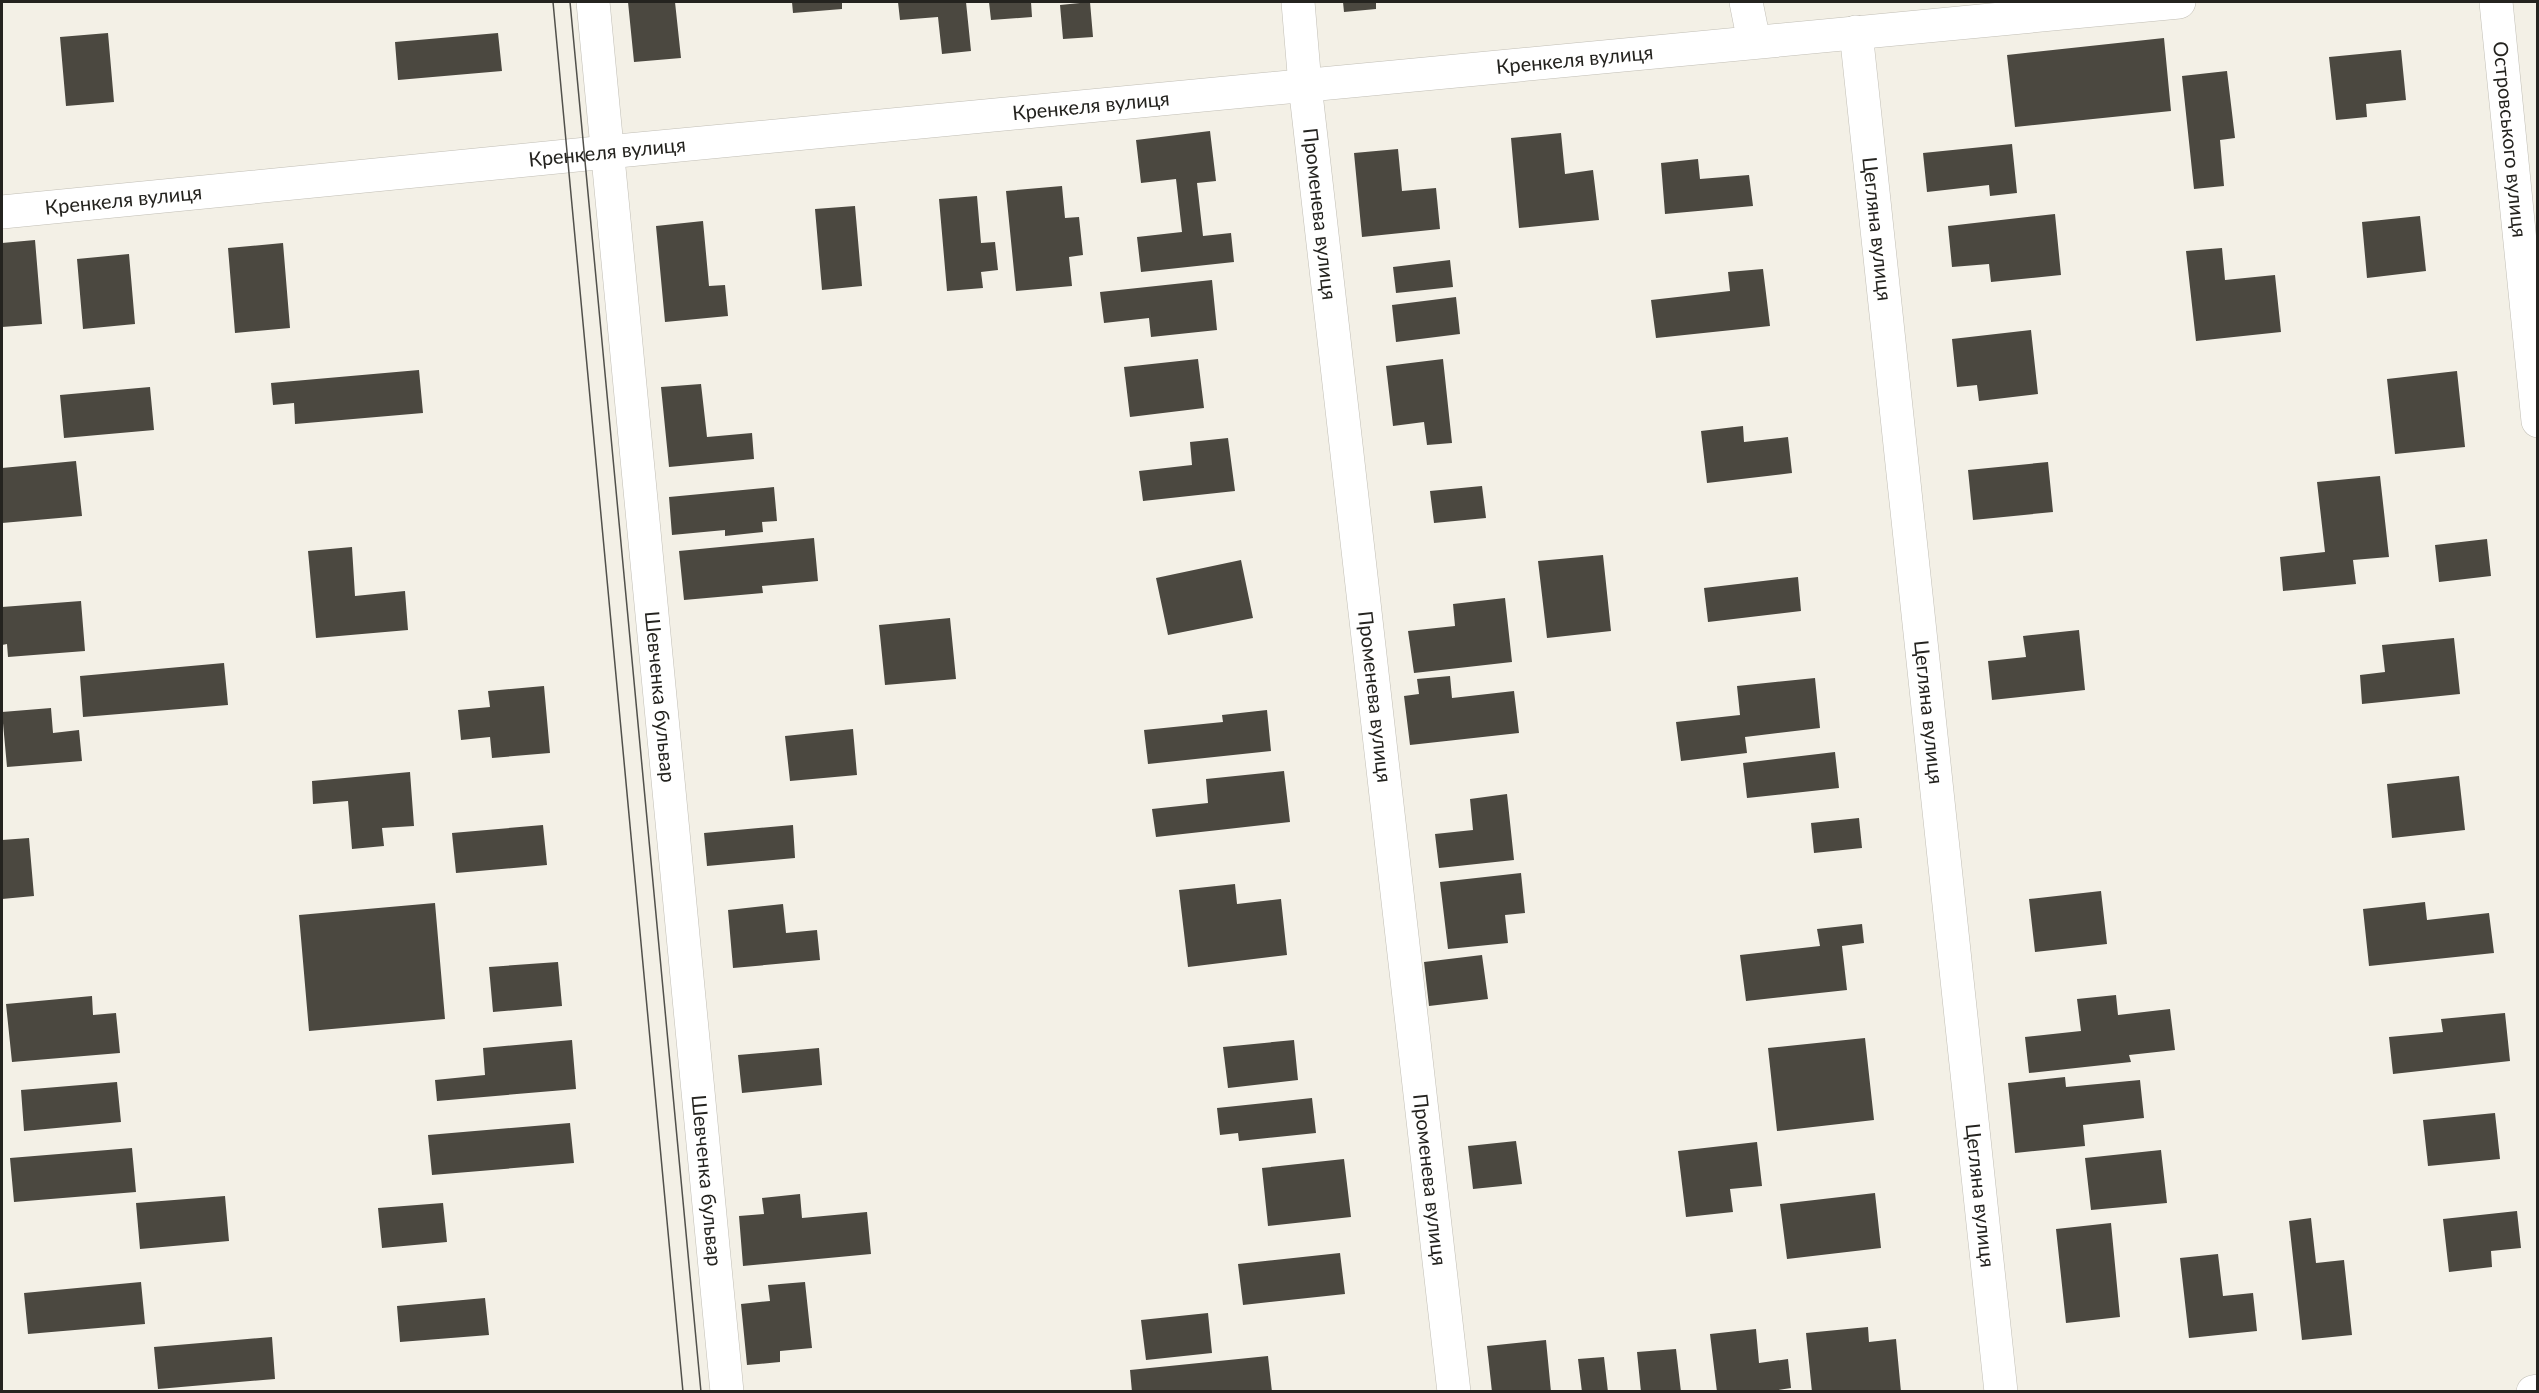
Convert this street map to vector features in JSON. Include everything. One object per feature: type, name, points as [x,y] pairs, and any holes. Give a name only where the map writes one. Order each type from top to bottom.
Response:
[{"type":"street","name":"Шевченка бульвар","points":[[593,2],[727,1392]]},
{"type":"street","name":"Променева вулиця","points":[[1298,2],[1305,85],[1454,1392]]},
{"type":"street","points":[[1746,2],[1754,42]]},
{"type":"street","name":"Кренкеля вулиця","points":[[2,212],[2179,2]]},
{"type":"street","name":"Островського вулиця","points":[[2496,2],[2538,421]]},
{"type":"street","name":"Цегляна вулиця","points":[[1856,32],[2001,1392]]},
{"type":"street","points":[[2533,1392],[2538,1391]]},
{"type":"building","points":[[628,2],[675,2],[681,58],[634,62]]},
{"type":"building","points":[[792,2],[842,2],[842,9],[793,13]]},
{"type":"building","points":[[898,2],[966,2],[971,51],[942,54],[938,17],[900,20]]},
{"type":"building","points":[[989,2],[1031,2],[1032,17],[991,20]]},
{"type":"building","points":[[1090,2],[1093,37],[1063,39],[1060,5]]},
{"type":"building","points":[[1343,2],[1376,2],[1376,9],[1344,12]]},
{"type":"building","points":[[108,33],[114,102],[66,106],[60,37]]},
{"type":"building","points":[[498,33],[502,71],[398,80],[395,42]]},
{"type":"building","points":[[2164,38],[2171,111],[2015,127],[2007,55]]},
{"type":"building","points":[[2401,50],[2406,100],[2366,104],[2367,117],[2336,120],[2329,57]]},
{"type":"building","points":[[2227,71],[2235,138],[2220,140],[2224,186],[2194,189],[2182,76]]},
{"type":"building","points":[[1210,131],[1216,181],[1197,183],[1203,236],[1231,233],[1234,262],[1141,272],[1137,237],[1182,232],[1176,179],[1141,183],[1136,140]]},
{"type":"building","points":[[1561,133],[1565,174],[1593,170],[1599,220],[1519,228],[1511,138]]},
{"type":"building","points":[[2012,144],[2017,193],[1990,196],[1989,185],[1927,192],[1923,153]]},
{"type":"building","points":[[1398,149],[1402,191],[1436,188],[1440,229],[1362,237],[1354,153]]},
{"type":"building","points":[[1698,159],[1700,179],[1749,175],[1753,206],[1665,214],[1661,163]]},
{"type":"building","points":[[1062,186],[1065,218],[1079,217],[1083,255],[1069,257],[1072,286],[1016,291],[1006,191]]},
{"type":"building","points":[[977,196],[981,243],[995,242],[998,270],[981,272],[983,288],[947,291],[939,199]]},
{"type":"building","points":[[855,206],[862,286],[822,290],[815,209]]},
{"type":"building","points":[[2055,214],[2061,275],[1991,282],[1989,264],[1952,267],[1948,226]]},
{"type":"building","points":[[2420,216],[2426,271],[2367,278],[2362,222]]},
{"type":"building","points":[[703,221],[709,286],[725,285],[728,316],[665,322],[656,226]]},
{"type":"building","points":[[35,240],[42,324],[2,327],[2,243]]},
{"type":"building","points":[[283,243],[290,328],[235,333],[228,248]]},
{"type":"building","points":[[2222,248],[2225,280],[2275,275],[2281,332],[2196,341],[2186,251]]},
{"type":"building","points":[[129,254],[135,324],[83,329],[77,259]]},
{"type":"building","points":[[1450,260],[1453,287],[1396,293],[1393,267]]},
{"type":"building","points":[[1763,269],[1770,326],[1656,338],[1651,300],[1730,291],[1728,272]]},
{"type":"building","points":[[1212,280],[1217,330],[1151,337],[1149,318],[1104,323],[1100,292]]},
{"type":"building","points":[[1456,297],[1460,334],[1396,342],[1392,305]]},
{"type":"building","points":[[2031,330],[2038,394],[1979,401],[1977,385],[1957,387],[1952,339]]},
{"type":"building","points":[[1198,359],[1204,408],[1130,417],[1124,367]]},
{"type":"building","points":[[1443,359],[1452,443],[1427,445],[1424,422],[1393,426],[1386,366]]},
{"type":"building","points":[[419,370],[423,413],[295,424],[294,403],[273,405],[271,383]]},
{"type":"building","points":[[2457,371],[2465,447],[2395,454],[2387,379]]},
{"type":"building","points":[[701,384],[707,437],[752,433],[754,459],[669,467],[661,387]]},
{"type":"building","points":[[150,387],[154,430],[64,438],[60,395]]},
{"type":"building","points":[[1743,426],[1744,442],[1788,437],[1792,473],[1707,483],[1701,431]]},
{"type":"building","points":[[1228,438],[1235,491],[1143,501],[1139,471],[1192,465],[1190,442]]},
{"type":"building","points":[[76,461],[82,516],[2,523],[2,468]]},
{"type":"building","points":[[2048,462],[2053,512],[1973,520],[1968,470]]},
{"type":"building","points":[[2380,476],[2389,557],[2353,560],[2356,584],[2283,591],[2280,557],[2325,552],[2317,482]]},
{"type":"building","points":[[1482,486],[1486,518],[1434,523],[1430,491]]},
{"type":"building","points":[[774,487],[777,521],[762,522],[763,532],[725,536],[725,530],[672,535],[669,497]]},
{"type":"building","points":[[814,538],[818,581],[762,586],[763,593],[684,600],[679,551]]},
{"type":"building","points":[[2487,539],[2491,576],[2439,582],[2435,545]]},
{"type":"building","points":[[352,547],[355,596],[405,591],[408,630],[316,638],[308,551]]},
{"type":"building","points":[[1603,555],[1611,631],[1547,638],[1538,561]]},
{"type":"building","points":[[1241,560],[1253,618],[1168,635],[1156,578]]},
{"type":"building","points":[[1798,577],[1801,611],[1708,622],[1704,588]]},
{"type":"building","points":[[1505,598],[1512,662],[1414,673],[1408,631],[1455,626],[1453,604]]},
{"type":"building","points":[[81,601],[85,651],[8,657],[7,644],[2,645],[2,607]]},
{"type":"building","points":[[950,618],[956,679],[885,685],[879,625]]},
{"type":"building","points":[[2079,630],[2085,690],[1992,700],[1988,661],[2026,657],[2023,636]]},
{"type":"building","points":[[2454,638],[2460,694],[2362,704],[2360,675],[2385,672],[2382,645]]},
{"type":"building","points":[[224,663],[228,705],[83,717],[80,676]]},
{"type":"building","points":[[1450,676],[1452,698],[1514,691],[1519,733],[1410,745],[1404,696],[1419,694],[1417,679]]},
{"type":"building","points":[[1815,678],[1820,728],[1745,737],[1747,753],[1681,761],[1676,722],[1740,715],[1737,686]]},
{"type":"building","points":[[544,686],[550,753],[492,758],[490,737],[461,740],[458,710],[490,707],[488,691]]},
{"type":"building","points":[[51,708],[53,733],[79,730],[82,761],[7,767],[2,712]]},
{"type":"building","points":[[1267,710],[1271,751],[1148,764],[1144,730],[1223,722],[1222,715]]},
{"type":"building","points":[[853,729],[857,775],[790,781],[785,736]]},
{"type":"building","points":[[1835,752],[1839,788],[1747,798],[1743,763]]},
{"type":"building","points":[[1284,771],[1290,822],[1156,837],[1152,809],[1208,803],[1206,779]]},
{"type":"building","points":[[410,772],[414,826],[382,828],[384,846],[352,849],[348,801],[313,804],[312,781]]},
{"type":"building","points":[[2459,776],[2465,830],[2392,838],[2387,784]]},
{"type":"building","points":[[1507,794],[1514,860],[1439,868],[1435,834],[1473,830],[1470,799]]},
{"type":"building","points":[[1859,818],[1862,848],[1814,853],[1811,823]]},
{"type":"building","points":[[543,825],[547,865],[456,873],[452,833]]},
{"type":"building","points":[[793,825],[795,858],[707,866],[704,833]]},
{"type":"building","points":[[29,838],[34,896],[2,899],[2,840]]},
{"type":"building","points":[[1521,873],[1525,913],[1505,915],[1508,943],[1448,949],[1440,882]]},
{"type":"building","points":[[1235,884],[1237,904],[1281,899],[1287,955],[1188,967],[1179,890]]},
{"type":"building","points":[[2101,891],[2107,944],[2035,952],[2029,899]]},
{"type":"building","points":[[2425,902],[2427,920],[2489,913],[2494,953],[2369,966],[2363,909]]},
{"type":"building","points":[[435,903],[445,1019],[309,1031],[299,915]]},
{"type":"building","points":[[783,904],[786,933],[817,930],[820,960],[733,968],[728,910]]},
{"type":"building","points":[[1862,924],[1864,943],[1842,946],[1847,990],[1746,1001],[1740,955],[1820,946],[1817,929]]},
{"type":"building","points":[[1482,955],[1488,999],[1429,1006],[1424,962]]},
{"type":"building","points":[[558,962],[562,1006],[493,1012],[489,967]]},
{"type":"building","points":[[2116,995],[2118,1015],[2170,1009],[2175,1050],[2129,1055],[2131,1062],[2029,1073],[2025,1037],[2081,1031],[2077,999]]},
{"type":"building","points":[[92,996],[93,1015],[116,1013],[120,1053],[12,1062],[6,1004]]},
{"type":"building","points":[[2505,1013],[2510,1061],[2393,1074],[2389,1037],[2443,1032],[2441,1019]]},
{"type":"building","points":[[1865,1038],[1874,1120],[1777,1131],[1768,1048]]},
{"type":"building","points":[[572,1040],[576,1089],[437,1101],[435,1080],[485,1075],[483,1048]]},
{"type":"building","points":[[1294,1040],[1298,1080],[1228,1088],[1223,1047]]},
{"type":"building","points":[[819,1048],[822,1085],[742,1093],[738,1055]]},
{"type":"building","points":[[2065,1077],[2066,1087],[2140,1080],[2144,1118],[2083,1125],[2085,1146],[2015,1153],[2008,1083]]},
{"type":"building","points":[[117,1082],[121,1122],[24,1131],[21,1090]]},
{"type":"building","points":[[1312,1098],[1316,1133],[1239,1141],[1238,1133],[1220,1135],[1217,1108]]},
{"type":"building","points":[[2495,1113],[2500,1159],[2428,1166],[2423,1120]]},
{"type":"building","points":[[570,1123],[574,1163],[432,1175],[428,1135]]},
{"type":"building","points":[[1516,1141],[1522,1184],[1473,1189],[1468,1146]]},
{"type":"building","points":[[1757,1142],[1762,1186],[1730,1189],[1733,1212],[1686,1217],[1678,1151]]},
{"type":"building","points":[[132,1148],[136,1192],[14,1202],[10,1158]]},
{"type":"building","points":[[2161,1150],[2167,1203],[2091,1210],[2085,1158]]},
{"type":"building","points":[[1344,1159],[1351,1217],[1268,1226],[1262,1168]]},
{"type":"building","points":[[1875,1193],[1881,1248],[1787,1259],[1780,1204]]},
{"type":"building","points":[[800,1194],[802,1218],[867,1212],[871,1254],[743,1266],[739,1216],[764,1214],[762,1198]]},
{"type":"building","points":[[225,1196],[229,1241],[140,1249],[136,1203]]},
{"type":"building","points":[[443,1203],[447,1242],[382,1248],[378,1208]]},
{"type":"building","points":[[2517,1211],[2521,1248],[2491,1251],[2492,1267],[2449,1272],[2443,1219]]},
{"type":"building","points":[[2311,1218],[2316,1263],[2344,1260],[2352,1335],[2302,1340],[2289,1221]]},
{"type":"building","points":[[2111,1223],[2120,1317],[2066,1323],[2056,1229]]},
{"type":"building","points":[[1340,1253],[1345,1294],[1243,1305],[1238,1264]]},
{"type":"building","points":[[2218,1254],[2223,1296],[2253,1293],[2257,1331],[2189,1338],[2180,1258]]},
{"type":"building","points":[[141,1282],[145,1324],[28,1334],[24,1293]]},
{"type":"building","points":[[805,1282],[812,1348],[780,1351],[780,1362],[747,1365],[741,1304],[770,1301],[768,1285]]},
{"type":"building","points":[[485,1298],[489,1335],[400,1342],[397,1306]]},
{"type":"building","points":[[1208,1313],[1212,1353],[1146,1360],[1141,1320]]},
{"type":"building","points":[[1868,1327],[1869,1342],[1896,1339],[1901,1392],[1812,1392],[1806,1333]]},
{"type":"building","points":[[1756,1329],[1759,1363],[1788,1359],[1791,1388],[1765,1392],[1717,1392],[1710,1334]]},
{"type":"building","points":[[272,1337],[275,1379],[158,1389],[154,1347]]},
{"type":"building","points":[[1546,1340],[1551,1392],[1492,1392],[1487,1346]]},
{"type":"building","points":[[1676,1349],[1681,1392],[1641,1392],[1637,1352]]},
{"type":"building","points":[[1268,1356],[1272,1392],[1132,1392],[1130,1370]]},
{"type":"building","points":[[1604,1357],[1608,1392],[1582,1392],[1578,1359]]},
{"type":"tram line","points":[[553,2],[683,1392]]},
{"type":"tram line","points":[[570,2],[701,1392]]}]
